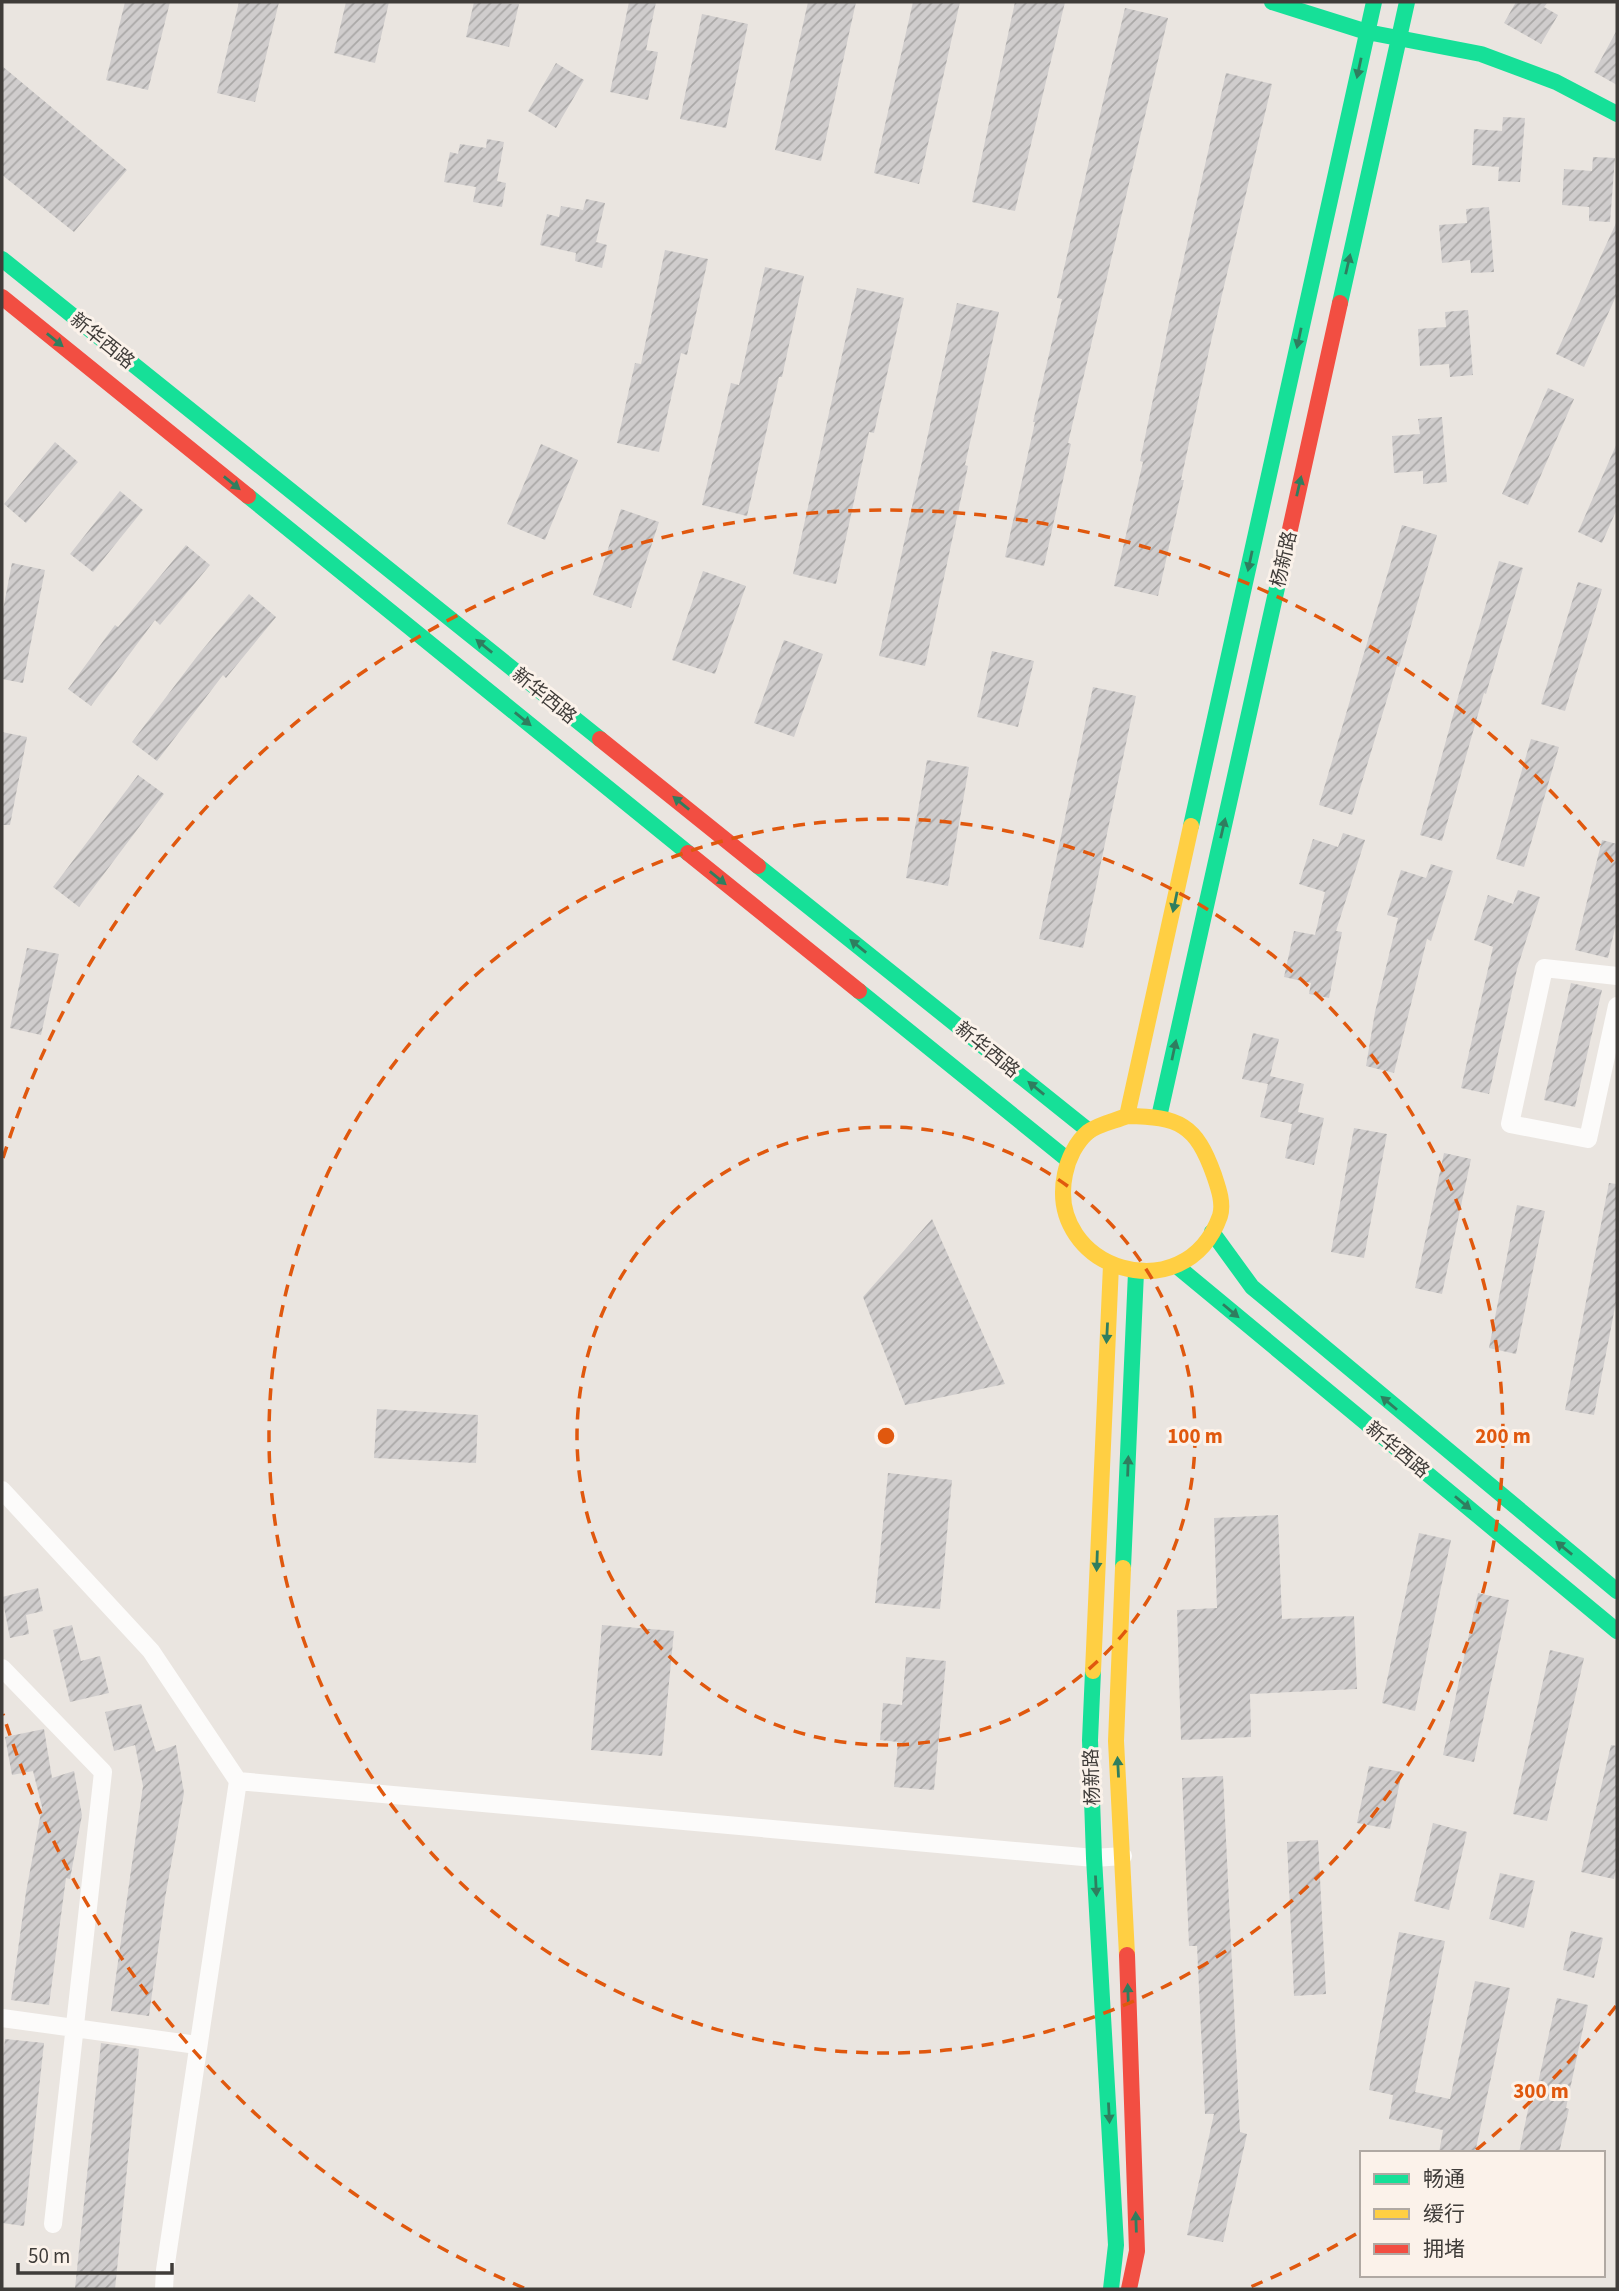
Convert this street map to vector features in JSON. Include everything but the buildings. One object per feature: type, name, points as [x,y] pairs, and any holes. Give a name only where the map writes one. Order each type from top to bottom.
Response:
[{"type":"street","points":[[1272,2],[1367,32],[1481,54],[1556,82],[1617,114]]},
{"type":"street","name":"杨新路","points":[[1127,1116],[1374,2]]},
{"type":"street","name":"杨新路","points":[[1159,1117],[1406,2]]},
{"type":"street","name":"新华西路","points":[[2,259],[1089,1130]]},
{"type":"street","name":"新华西路","points":[[2,297],[1068,1160]]},
{"type":"street","points":[[1617,976],[1544,968],[1510,1124],[1588,1139],[1617,1006]]},
{"type":"street","points":[[1127,1116],[1159,1117],[1186,1124],[1205,1149],[1221,1212],[1207,1244],[1178,1267],[1155,1272],[1136,1272],[1111,1265],[1082,1243],[1065,1210],[1064,1180],[1068,1160],[1089,1130],[1108,1126],[1127,1116]]},
{"type":"street","name":"新华西路","points":[[1212,1232],[1252,1287],[1617,1591]]},
{"type":"street","name":"杨新路","points":[[1111,1265],[1090,1740],[1116,2245],[1111,2289]]},
{"type":"street","name":"新华西路","points":[[1178,1267],[1617,1631]]},
{"type":"street","name":"杨新路","points":[[1129,2289],[1136,2250],[1123,1856],[1116,1741],[1136,1272]]},
{"type":"street","points":[[2,1490],[150,1651],[238,1782],[197,2045],[164,2289]]},
{"type":"street","points":[[2,1668],[103,1772],[53,2224]]},
{"type":"street","points":[[238,1782],[1094,1858],[1123,1856]]},
{"type":"street","points":[[2,2018],[197,2045]]},
{"type":"traffic: fast","points":[[1272,2],[1367,32],[1481,54],[1556,82],[1617,114]]},
{"type":"traffic: fast","points":[[1191,826],[1374,2]]},
{"type":"traffic: fast","points":[[1340,303],[1407,2]]},
{"type":"traffic: fast","points":[[2,259],[600,739]]},
{"type":"traffic: fast","points":[[248,496],[688,853]]},
{"type":"traffic: fast","points":[[1159,1117],[1281,570]]},
{"type":"traffic: fast","points":[[758,866],[1089,1131]]},
{"type":"traffic: fast","points":[[859,991],[1068,1160]]},
{"type":"traffic: fast","points":[[1212,1232],[1252,1287],[1617,1591]]},
{"type":"traffic: fast","points":[[1178,1267],[1617,1631]]},
{"type":"traffic: fast","points":[[1123,1568],[1136,1272]]},
{"type":"traffic: fast","points":[[1093,1671],[1090,1740],[1094,1858],[1116,2245],[1111,2289]]},
{"type":"traffic: slow","points":[[1127,1116],[1191,826]]},
{"type":"traffic: slow","points":[[1127,1116],[1160,1118],[1173,1122],[1192,1134],[1207,1158],[1221,1200],[1220,1216],[1202,1246],[1178,1264],[1150,1271],[1122,1267],[1096,1255],[1076,1234],[1064,1207],[1065,1174],[1076,1146],[1092,1129],[1127,1116]]},
{"type":"traffic: slow","points":[[1093,1671],[1111,1265]]},
{"type":"traffic: slow","points":[[1123,1568],[1116,1741],[1127,1955]]},
{"type":"traffic: jam","points":[[2,297],[248,496]]},
{"type":"traffic: jam","points":[[1281,570],[1340,303]]},
{"type":"traffic: jam","points":[[600,739],[758,866]]},
{"type":"traffic: jam","points":[[688,853],[859,991]]},
{"type":"traffic: jam","points":[[1127,1955],[1137,2251],[1129,2289]]}]
